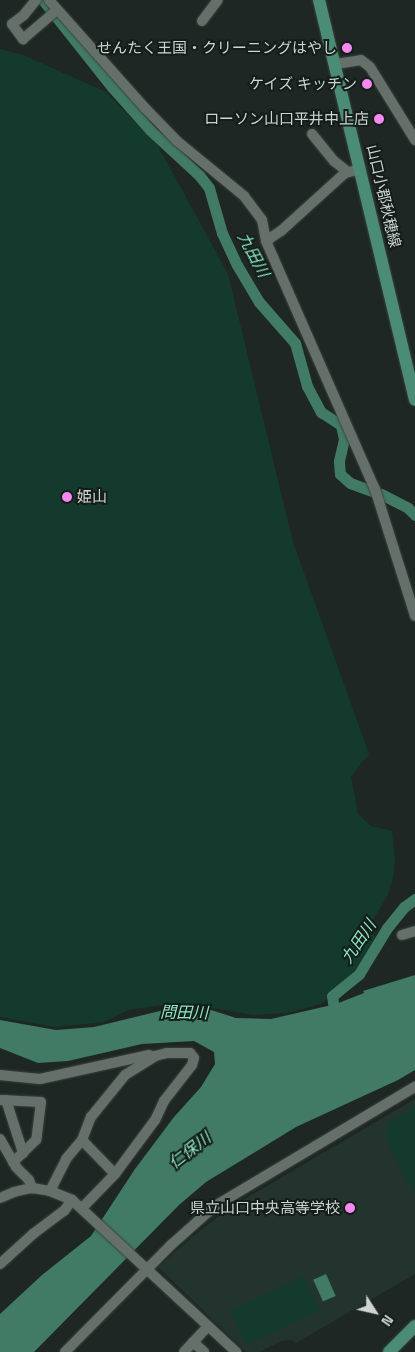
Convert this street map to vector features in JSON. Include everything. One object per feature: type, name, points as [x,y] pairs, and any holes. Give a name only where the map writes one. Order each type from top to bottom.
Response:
[{"type":"main road","name":"山口小郡秋穂線","points":[[319,0],[336,64],[415,400]]},
{"type":"main road","points":[[390,1352],[415,1326]]},
{"type":"street","points":[[36,0],[24,15],[12,24],[22,38],[56,12]]},
{"type":"street","points":[[49,0],[56,12],[177,141],[244,196],[262,220],[266,241],[376,492],[415,616]]},
{"type":"street","points":[[202,21],[218,0]]},
{"type":"street","points":[[336,64],[361,60],[370,68],[415,140]]},
{"type":"street","points":[[312,134],[334,161],[348,172]]},
{"type":"street","points":[[266,241],[281,231],[348,172],[361,169]]},
{"type":"street","points":[[402,935],[415,931]]},
{"type":"street","points":[[50,1191],[66,1159],[82,1140],[91,1117],[125,1075],[155,1056],[167,1053],[190,1054],[194,1058],[192,1064],[164,1101],[155,1120],[116,1174],[83,1209]]},
{"type":"street","points":[[0,1075],[40,1079],[152,1054],[155,1056]]},
{"type":"street","points":[[65,1352],[142,1264],[191,1226],[228,1198],[415,1087]]},
{"type":"street","points":[[13,1162],[23,1153],[36,1140],[41,1102],[3,1100],[23,1153]]},
{"type":"street","points":[[0,1139],[13,1162],[29,1180],[32,1188]]},
{"type":"street","points":[[82,1140],[116,1174]]},
{"type":"street","points":[[0,1198],[14,1192],[32,1188],[50,1191],[72,1200],[236,1352]]},
{"type":"street","points":[[0,1264],[33,1234],[64,1210],[72,1200]]},
{"type":"street","points":[[184,1352],[208,1326]]},
{"type":"street","points":[[193,1342],[204,1352]]},
{"type":"shaded area","points":[[0,49],[23,55],[106,92],[158,146],[228,274],[293,542],[369,754],[351,776],[358,814],[371,826],[392,831],[395,861],[393,878],[388,895],[372,921],[375,936],[359,970],[321,1004],[287,1013],[253,1015],[197,1005],[161,1005],[128,1010],[104,1022],[55,1027],[0,1017]]},
{"type":"shaded area","points":[[415,1099],[415,1274],[296,1343],[291,1340],[281,1341],[259,1352],[246,1352],[158,1267],[192,1237],[231,1207]]},
{"type":"shaded area","points":[[415,1105],[415,1193],[400,1169],[386,1138],[387,1124]]},
{"type":"shaded area","points":[[304,1276],[320,1310],[246,1345],[230,1311]]},
{"type":"water","points":[[415,975],[415,1070],[398,1080],[296,1127],[206,1182],[179,1205],[34,1352],[0,1352],[0,1314],[42,1275],[91,1236],[135,1169],[174,1117],[201,1087],[215,1064],[214,1052],[194,1041],[142,1044],[68,1061],[38,1063],[0,1048],[0,1020],[56,1030],[94,1027],[164,1010],[187,1007],[208,1009],[236,1018],[271,1019],[336,1004],[364,993],[363,991]]},
{"type":"water","points":[[326,1274],[336,1296],[323,1302],[313,1280]]},
{"type":"waterway","name":"九田川","points":[[43,0],[112,87],[150,130],[199,175],[209,188],[222,233],[237,265],[259,302],[295,343],[307,386],[321,412],[341,425],[344,439],[339,461],[340,474],[350,483],[381,494],[408,508],[415,515]]},
{"type":"waterway","name":"九田川","points":[[335,1019],[332,996],[359,974],[387,928],[404,907],[415,899]]},
{"type":"place","name":"せんたく王国・クリーニングはやし","points":[[347,48]]},
{"type":"place","name":"ケイズ キッチン","points":[[367,84]]},
{"type":"place","name":"ローソン山口平井中上店","points":[[379,119]]},
{"type":"place","name":"姫山","points":[[67,497]]},
{"type":"place","name":"県立山口中央高等学校","points":[[350,1208]]},
{"type":"water label","name":"問田川","points":[[184,1013]]},
{"type":"water label","name":"仁保川","points":[[190,1151]]}]
